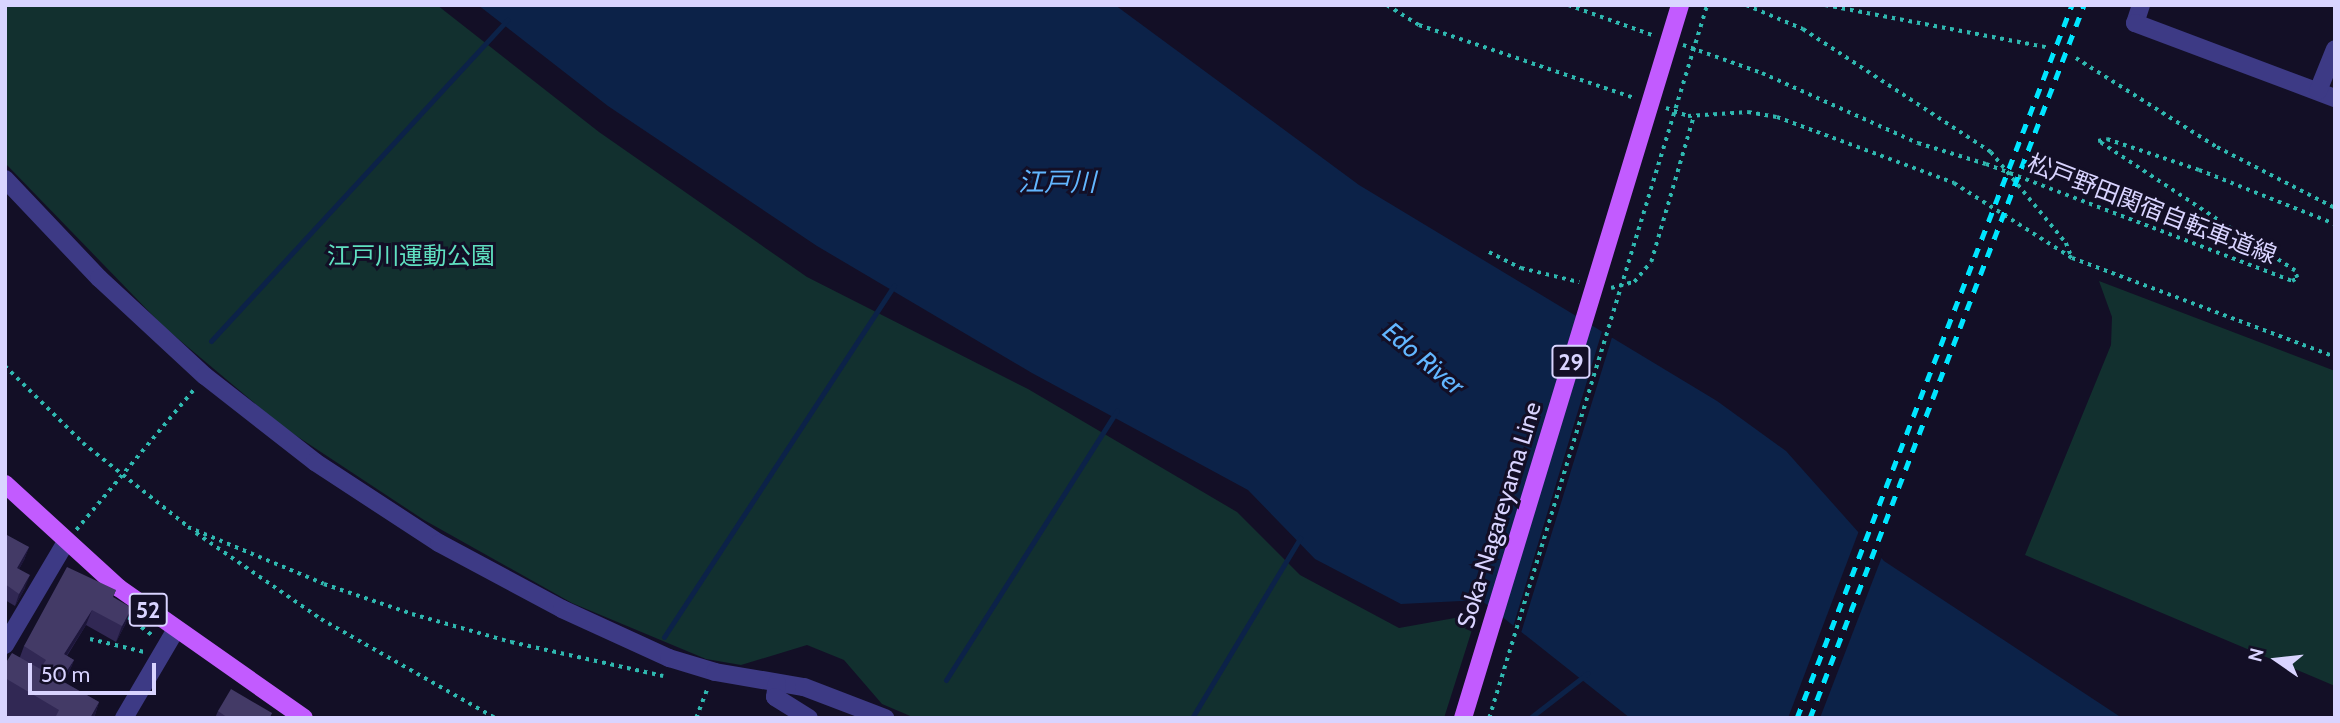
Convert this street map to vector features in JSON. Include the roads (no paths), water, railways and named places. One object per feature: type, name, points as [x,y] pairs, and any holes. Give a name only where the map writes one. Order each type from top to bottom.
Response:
[{"type":"main road","name":"Soka-Nagareyama Line","points":[[1463,718],[1680,5]]},
{"type":"main road","name":"52","points":[[5,484],[66,542],[175,631],[293,715]]},
{"type":"street","points":[[2141,5],[2135,23],[2326,94],[2335,49]]},
{"type":"street","points":[[5,179],[99,278],[205,376],[314,462],[480,566],[669,658],[715,672],[804,687],[885,718]]},
{"type":"street","points":[[5,645],[12,619],[66,542]]},
{"type":"street","points":[[124,718],[175,631]]},
{"type":"street","points":[[777,683],[775,697],[809,718]]},
{"type":"water","name":"江戸川","points":[[478,5],[1115,5],[1359,185],[1717,401],[1786,451],[1884,561],[2122,718],[1630,718],[1481,600],[1401,604],[1315,559],[1248,490],[1032,373],[817,246],[608,106]]},
{"type":"waterway","points":[[211,341],[507,20]]},
{"type":"waterway","points":[[664,637],[894,285]]},
{"type":"waterway","points":[[946,680],[1117,411]]},
{"type":"waterway","points":[[1192,718],[1300,538]]},
{"type":"waterway","points":[[1530,718],[1588,673]]},
{"type":"railway","points":[[1797,718],[2072,5]]},
{"type":"railway","points":[[1810,718],[2084,5]]},
{"type":"park label","name":"江戸川運動公園","points":[[411,256]]},
{"type":"water label","name":"Edo River","points":[[1423,359]]}]
